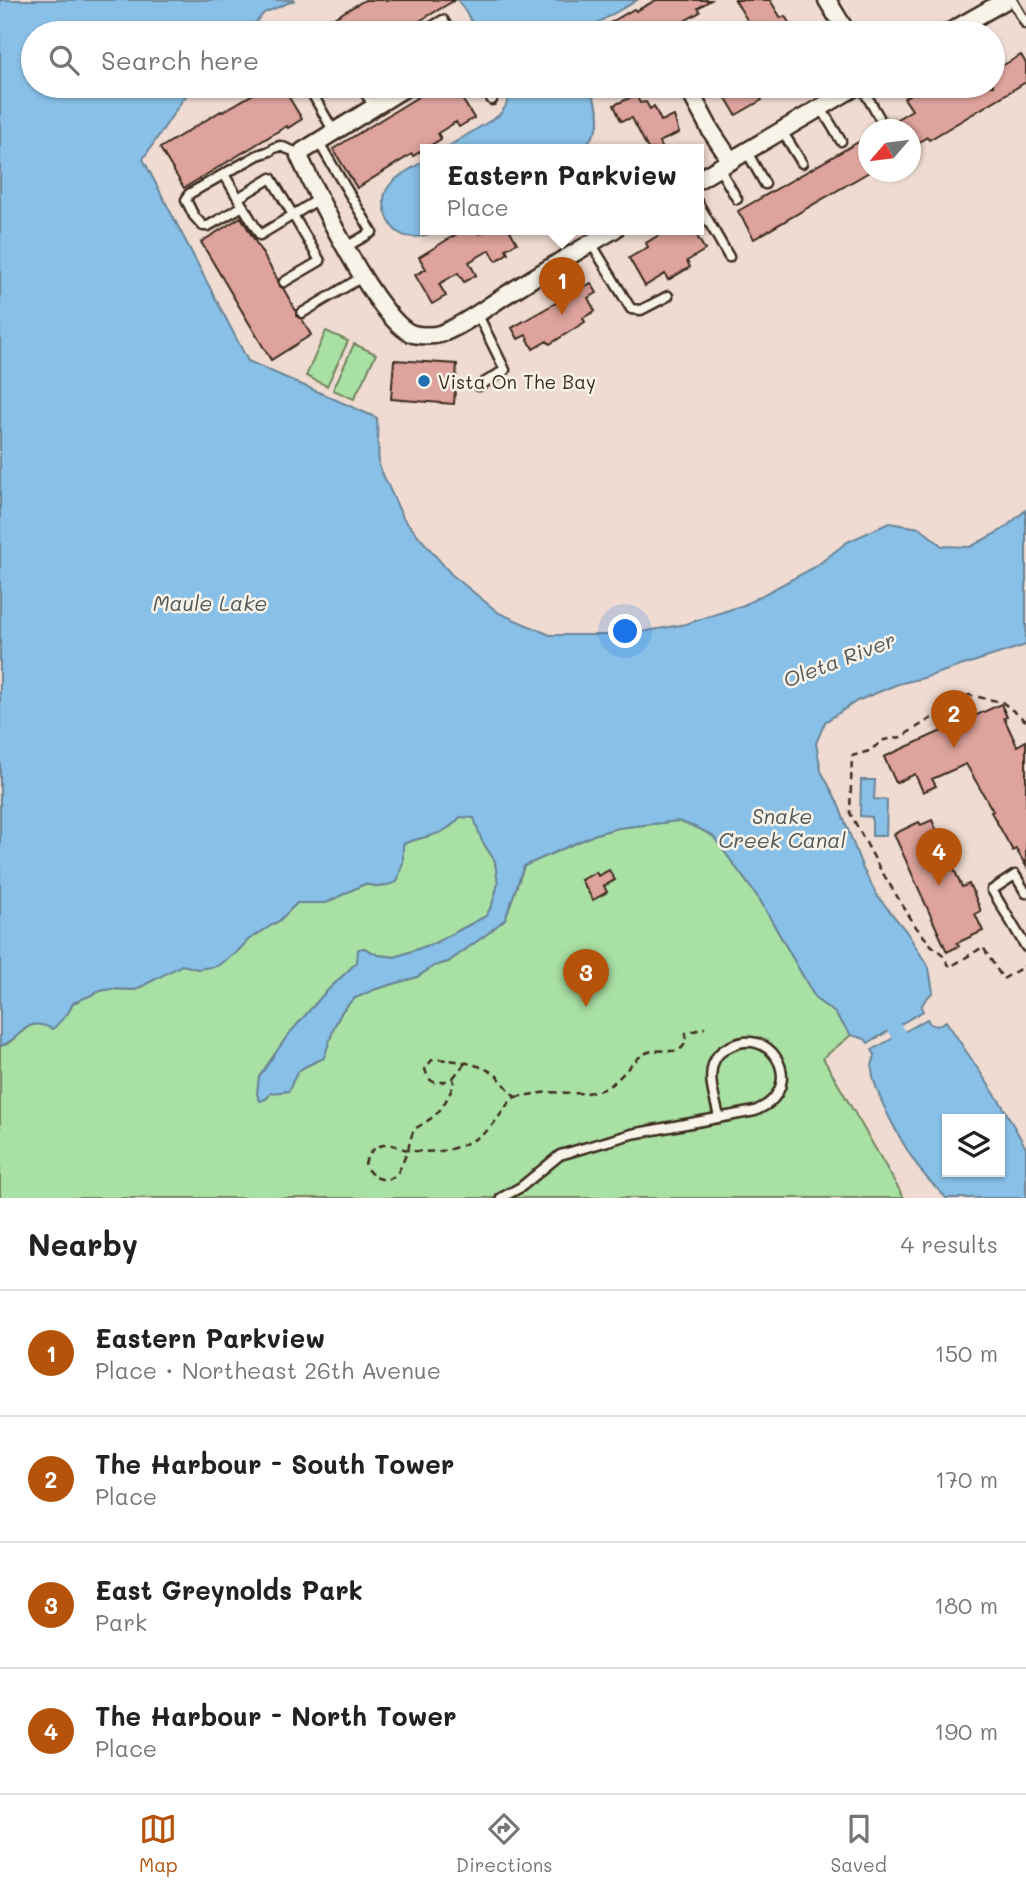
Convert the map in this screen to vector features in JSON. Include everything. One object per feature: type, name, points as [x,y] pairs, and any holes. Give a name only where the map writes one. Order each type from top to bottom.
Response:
[{"type":"street","points":[[827,0],[840,21]]},
{"type":"street","points":[[969,21],[1006,0]]},
{"type":"street","points":[[389,98],[318,141],[299,156],[319,200],[362,277],[397,325],[413,334],[439,335],[605,235]]},
{"type":"street","points":[[693,98],[725,165]]},
{"type":"street","points":[[704,177],[838,98]]},
{"type":"lane","points":[[1012,0],[1026,24]]},
{"type":"lane","points":[[315,98],[334,132]]},
{"type":"lane","points":[[368,98],[374,107]]},
{"type":"lane","points":[[867,98],[879,117]]},
{"type":"lane","points":[[821,108],[841,142]]},
{"type":"lane","points":[[782,131],[802,163]]},
{"type":"lane","points":[[318,141],[372,232],[346,247]]},
{"type":"lane","points":[[284,282],[320,261],[271,178],[208,226],[203,226],[194,216],[186,200],[189,194],[272,149],[280,146],[301,153]]},
{"type":"lane","points":[[747,152],[765,184]]},
{"type":"lane","points":[[725,165],[737,199]]},
{"type":"lane","points":[[224,174],[260,235],[319,200]]},
{"type":"lane","points":[[704,213],[729,257]]},
{"type":"lane","points":[[591,243],[631,309],[641,310],[668,296]]},
{"type":"lane","points":[[302,313],[362,277]]},
{"type":"lane","points":[[477,313],[505,370],[479,386]]},
{"type":"lane","points":[[1026,893],[1014,875],[992,890],[1026,947]]},
{"type":"lane","points":[[501,1198],[521,1187],[560,1155],[632,1134],[755,1111],[769,1103],[778,1093],[783,1076],[780,1063],[773,1053],[761,1044],[749,1041],[736,1043],[715,1058],[711,1072],[719,1117]]},
{"type":"path","points":[[1026,721],[1002,702],[970,695],[901,737],[884,740],[869,751],[852,756],[850,813],[908,916],[950,967],[983,947],[1003,979],[1026,965]]},
{"type":"path","points":[[453,1078],[453,1088],[437,1114],[416,1126],[408,1150],[398,1172],[387,1180],[372,1176],[365,1166],[368,1155],[378,1147],[390,1145],[408,1150],[441,1151],[469,1142],[486,1132],[506,1104],[515,1097],[542,1093],[590,1092],[606,1088],[639,1057],[649,1052],[678,1051],[684,1047],[686,1033],[705,1028]]},
{"type":"path","points":[[465,1063],[453,1078],[438,1084],[427,1077],[425,1069],[432,1060],[446,1059],[465,1063],[496,1075],[515,1097]]},
{"type":"green space","points":[[326,331],[348,341],[327,386],[306,376]]},
{"type":"green space","points":[[354,344],[376,354],[354,399],[333,390]]},
{"type":"green space","points":[[460,817],[474,817],[482,841],[495,861],[498,884],[486,916],[435,943],[395,957],[378,955],[364,948],[357,962],[288,1035],[259,1077],[257,1094],[266,1099],[271,1093],[288,1091],[301,1067],[311,1064],[328,1046],[342,1011],[353,999],[417,977],[434,966],[448,962],[505,919],[524,866],[596,834],[618,828],[678,821],[713,836],[760,900],[816,999],[834,1012],[851,1035],[823,1058],[904,1198],[0,1198],[0,1046],[7,1044],[29,1026],[68,1013],[73,1003],[100,991],[135,990],[182,964],[198,969],[237,952],[248,940],[280,920],[297,903],[326,903],[364,884],[381,887],[403,862],[403,844],[441,832]]},
{"type":"water","points":[[0,0],[295,0],[264,13],[257,21],[21,21],[21,98],[184,98],[143,159],[248,361],[377,418],[379,466],[403,518],[451,574],[499,613],[550,635],[625,635],[686,624],[744,605],[815,567],[847,542],[889,523],[920,528],[942,546],[970,547],[1002,530],[1026,510],[1026,645],[898,684],[857,701],[825,722],[816,743],[821,771],[837,801],[863,869],[878,897],[906,931],[929,968],[933,992],[921,1007],[923,1011],[868,1043],[865,1039],[851,1035],[834,1012],[816,999],[760,900],[713,836],[678,821],[618,828],[596,834],[524,866],[505,919],[448,962],[434,966],[417,977],[353,999],[342,1011],[334,1027],[324,1058],[301,1069],[289,1091],[271,1093],[260,1101],[257,1094],[259,1077],[288,1035],[357,962],[358,949],[364,948],[378,955],[395,957],[435,943],[486,916],[498,884],[495,861],[482,841],[474,818],[460,817],[441,832],[403,844],[403,862],[397,882],[381,887],[364,884],[326,903],[297,903],[280,920],[248,940],[237,952],[217,966],[198,969],[182,965],[135,990],[100,991],[73,1003],[68,1013],[53,1029],[43,1025],[29,1026],[0,1046]]},
{"type":"water","points":[[458,0],[637,0],[601,21],[471,21]]},
{"type":"water","points":[[508,98],[593,98],[598,112],[598,126],[586,144],[452,144],[498,116]]},
{"type":"water","points":[[420,163],[420,235],[426,235],[415,237],[400,234],[390,222],[384,206],[385,196],[396,178]]},
{"type":"water","points":[[861,780],[875,780],[874,799],[887,800],[886,836],[872,836],[872,817],[860,816]]},
{"type":"water","points":[[927,1019],[930,1024],[937,1026],[946,1021],[1002,1105],[1026,1148],[1026,1198],[946,1198],[920,1169],[884,1108],[873,1077],[875,1055],[872,1050]]},
{"type":"building","points":[[365,0],[455,0],[419,21],[329,21]]},
{"type":"building","points":[[656,0],[711,0],[698,8],[700,12],[684,21],[613,21],[634,9],[636,11]]},
{"type":"building","points":[[735,0],[770,0],[781,18],[785,16],[788,21],[748,21]]},
{"type":"building","points":[[1021,55],[1026,63],[1026,82],[1005,95],[1005,64]]},
{"type":"building","points":[[246,98],[289,98],[302,119],[184,188],[160,148]]},
{"type":"building","points":[[416,98],[462,98],[474,118],[459,127],[456,122],[438,133],[441,139],[433,144],[420,144],[420,152],[357,188],[333,149]]},
{"type":"building","points":[[629,98],[638,98],[640,103],[646,102],[650,109],[654,106],[661,121],[674,116],[679,133],[659,142],[660,144],[645,144],[632,118],[621,121],[614,105]]},
{"type":"building","points":[[726,98],[762,100],[736,115]]},
{"type":"building","points":[[904,98],[999,98],[929,140],[927,137],[921,141],[921,119],[897,119],[912,110]]},
{"type":"building","points":[[858,142],[858,178],[754,239],[738,211]]},
{"type":"building","points":[[241,217],[296,311],[296,316],[302,319],[311,335],[271,360],[201,242]]},
{"type":"building","points":[[455,235],[512,235],[517,243],[506,249],[508,253],[496,261],[490,250],[469,262],[476,275],[464,282],[458,273],[439,284],[446,296],[432,304],[415,275],[426,269],[419,257]]},
{"type":"building","points":[[659,235],[696,235],[705,250],[687,261],[690,267],[668,280],[665,274],[645,286],[629,258],[648,247],[646,243]]},
{"type":"building","points":[[591,283],[597,293],[588,298],[595,311],[583,318],[585,322],[550,344],[547,341],[533,349],[526,335],[518,339],[512,328]]},
{"type":"building","name":"Vista On The Bay","points":[[394,360],[457,364],[454,404],[391,399]]},
{"type":"building","points":[[1001,704],[1007,717],[1004,718],[1017,746],[1026,741],[1026,866],[1016,849],[1013,851],[966,764],[932,779],[936,786],[923,792],[915,774],[896,783],[884,757]]},
{"type":"building","points":[[932,820],[939,836],[946,833],[951,845],[945,849],[962,887],[969,884],[981,911],[975,914],[983,931],[957,943],[959,946],[947,952],[894,834],[919,822],[921,825]]},
{"type":"building","points":[[609,870],[615,880],[604,886],[607,892],[593,900],[581,880],[596,872],[598,876]]},
{"type":"waterway","name":"Snake Creek Canal","points":[[885,1011],[908,1051]]},
{"type":"place","name":"Eastern Parkview","points":[[562,315]]},
{"type":"place","name":"Vista On The Bay","points":[[424,381]]},
{"type":"place","name":"The Harbour - South Tower","points":[[954,748]]},
{"type":"place","name":"The Harbour - North Tower","points":[[939,886]]},
{"type":"place","name":"East Greynolds Park","points":[[586,1007]]},
{"type":"water label","name":"Maule Lake","points":[[210,602]]},
{"type":"water label","name":"Oleta River","points":[[839,659]]}]
